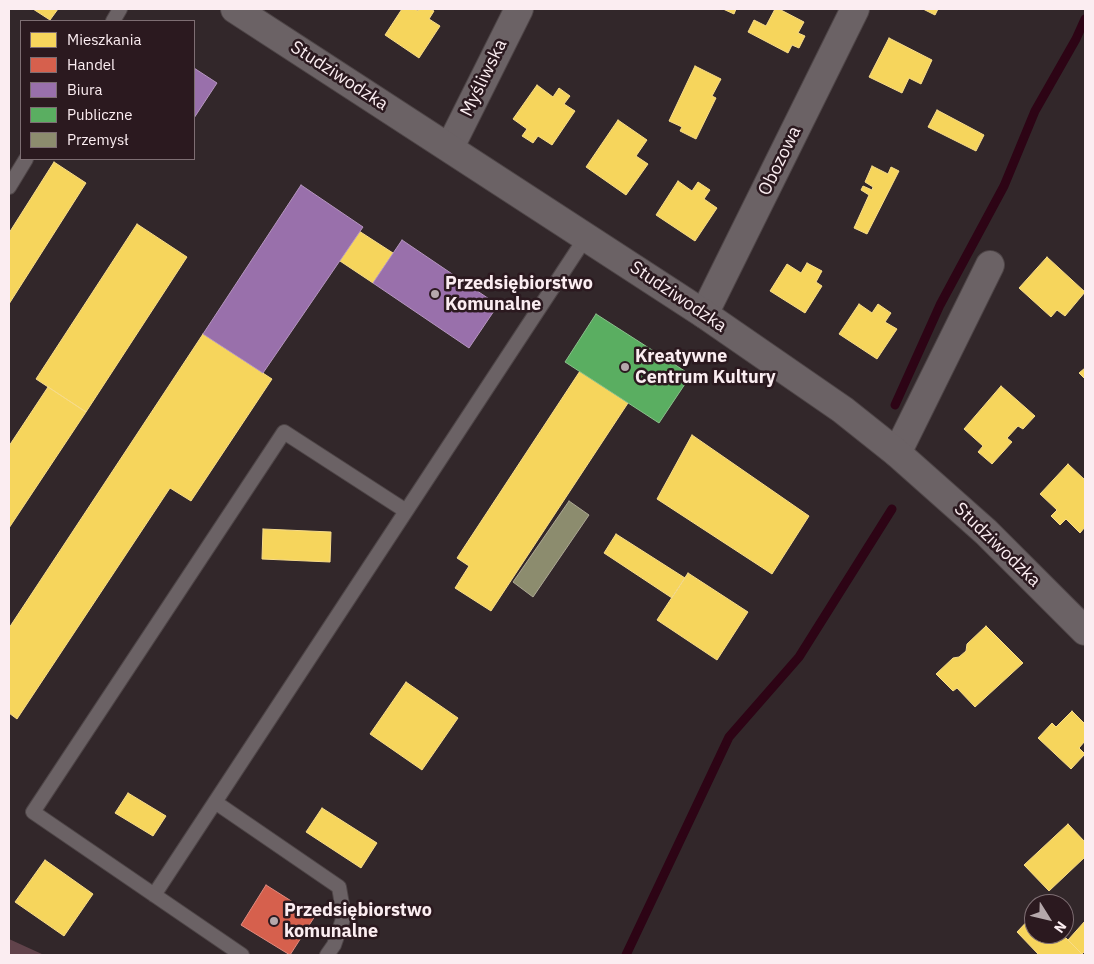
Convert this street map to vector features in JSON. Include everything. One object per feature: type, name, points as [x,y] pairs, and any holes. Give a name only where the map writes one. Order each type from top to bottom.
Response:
[{"type":"street","name":"Studziwodzka","points":[[236,9],[704,314],[843,410],[897,453],[1081,619]]},
{"type":"street","name":"Myśliwska","points":[[450,148],[519,9]]},
{"type":"street","name":"Obozowa","points":[[704,314],[855,9]]},
{"type":"street","points":[[897,453],[990,265]]},
{"type":"lane","points":[[113,20],[120,9]]},
{"type":"lane","points":[[9,187],[25,160]]},
{"type":"lane","points":[[154,895],[586,237]]},
{"type":"lane","points":[[242,955],[33,812],[284,432],[406,511]]},
{"type":"lane","points":[[215,802],[339,887],[344,916],[334,945],[327,955]]},
{"type":"shaded area","points":[[9,939],[44,955],[9,955]]},
{"type":"building: Mieszkania","points":[[33,9],[58,9],[50,20]]},
{"type":"building: Mieszkania","points":[[402,9],[418,11],[419,9],[430,9],[434,11],[429,19],[440,26],[419,58],[385,35]]},
{"type":"building: Mieszkania","points":[[723,9],[736,9],[734,14]]},
{"type":"building: Mieszkania","points":[[775,9],[779,9],[804,22],[798,33],[805,36],[799,48],[792,45],[788,53],[748,32],[754,20],[766,26]]},
{"type":"building: Mieszkania","points":[[923,9],[938,9],[935,15]]},
{"type":"building: Mieszkania","points":[[889,38],[932,60],[921,84],[909,78],[902,93],[869,77]]},
{"type":"building: Mieszkania","points":[[695,66],[721,79],[712,96],[716,98],[696,139],[680,131],[682,127],[669,121]]},
{"type":"building: Mieszkania","points":[[537,85],[553,97],[559,88],[570,96],[564,104],[575,111],[552,145],[538,136],[533,143],[522,136],[527,129],[513,119]]},
{"type":"building: Mieszkania","points":[[937,110],[984,135],[976,151],[928,127]]},
{"type":"building: Mieszkania","points":[[618,120],[647,140],[636,156],[648,164],[626,195],[586,167]]},
{"type":"building: Mieszkania","points":[[54,162],[86,183],[9,304],[9,233]]},
{"type":"building: Mieszkania","points":[[872,166],[888,174],[891,167],[899,171],[867,234],[854,228],[869,195],[861,190],[863,186],[872,190],[873,187],[865,182]]},
{"type":"building: Mieszkania","points":[[678,181],[692,191],[698,182],[710,190],[704,199],[717,208],[695,241],[656,215]]},
{"type":"building: Mieszkania","points":[[137,224],[187,257],[86,412],[36,379]]},
{"type":"building: Mieszkania","points":[[359,231],[393,253],[373,283],[340,261]]},
{"type":"building: Mieszkania","points":[[1047,257],[1085,292],[1065,316],[1057,310],[1051,317],[1019,288]]},
{"type":"building: Mieszkania","points":[[807,263],[822,271],[816,282],[822,286],[805,313],[770,291],[787,264],[801,273]]},
{"type":"building: Mieszkania","points":[[859,304],[872,313],[878,304],[891,313],[885,322],[897,329],[877,359],[839,334]]},
{"type":"building: Mieszkania","points":[[203,334],[272,379],[191,501],[170,488],[17,719],[9,713],[9,628]]},
{"type":"building: Mieszkania","points":[[1085,368],[1085,379],[1079,373]]},
{"type":"building: Mieszkania","points":[[580,371],[628,403],[491,611],[455,588],[469,566],[457,558]]},
{"type":"building: Mieszkania","points":[[1001,386],[1035,416],[1023,429],[1018,426],[1007,438],[1012,442],[992,464],[978,452],[983,446],[964,429]]},
{"type":"building: Mieszkania","points":[[48,387],[86,412],[9,528],[9,446]]},
{"type":"building: Mieszkania","points":[[692,435],[809,516],[772,574],[657,499]]},
{"type":"building: Mieszkania","points":[[1068,464],[1085,480],[1085,527],[1080,533],[1066,519],[1060,525],[1051,516],[1057,510],[1040,494]]},
{"type":"building: Mieszkania","points":[[263,529],[331,532],[330,562],[262,559]]},
{"type":"building: Mieszkania","points":[[616,534],[685,578],[672,598],[604,553]]},
{"type":"building: Mieszkania","points":[[688,573],[748,612],[717,660],[657,620]]},
{"type":"building: Mieszkania","points":[[986,626],[1023,663],[975,707],[957,688],[953,691],[936,674],[953,658],[959,657],[966,651],[967,644]]},
{"type":"building: Mieszkania","points":[[406,682],[458,718],[422,770],[370,734]]},
{"type":"building: Mieszkania","points":[[1072,711],[1085,724],[1085,741],[1079,748],[1085,754],[1071,769],[1038,738],[1052,723],[1056,727]]},
{"type":"building: Mieszkania","points":[[128,793],[166,816],[153,836],[115,813]]},
{"type":"building: Mieszkania","points":[[322,808],[377,843],[361,868],[306,832]]},
{"type":"building: Mieszkania","points":[[1068,824],[1085,842],[1085,857],[1049,891],[1024,865]]},
{"type":"building: Mieszkania","points":[[45,860],[93,894],[64,936],[15,902]]},
{"type":"building: Mieszkania","points":[[1085,921],[1085,951],[1082,954],[1072,944],[1074,944],[1074,933]]},
{"type":"building: Mieszkania","points":[[1024,925],[1024,939],[1017,932]]},
{"type":"building: Mieszkania","points":[[1028,944],[1072,944],[1082,954],[1081,955],[1039,955]]},
{"type":"building: Handel","points":[[266,885],[315,916],[290,955],[241,925]]},
{"type":"building: Biura","points":[[195,69],[217,83],[195,116]]},
{"type":"building: Biura","points":[[301,185],[363,227],[263,373],[203,334]]},
{"type":"building: Biura","name":"Przedsiębiorstwo Komunalne","points":[[402,240],[498,305],[469,348],[373,283]]},
{"type":"building: Publiczne","name":"Kreatywne Centrum Kultury","points":[[596,314],[691,375],[659,423],[565,362]]},
{"type":"building: Przemysł","points":[[569,501],[589,515],[533,597],[513,582]]},
{"type":"waterway","points":[[895,405],[940,305],[1004,186],[1035,111],[1076,39],[1085,19]]},
{"type":"waterway","points":[[626,955],[729,737],[799,657],[892,509]]},
{"type":"place","name":"Przedsiębiorstwo Komunalne","points":[[435,294]]},
{"type":"place","name":"Kreatywne Centrum Kultury","points":[[625,367]]},
{"type":"place","name":"Przedsiębiorstwo komunalne","points":[[274,921]]}]
